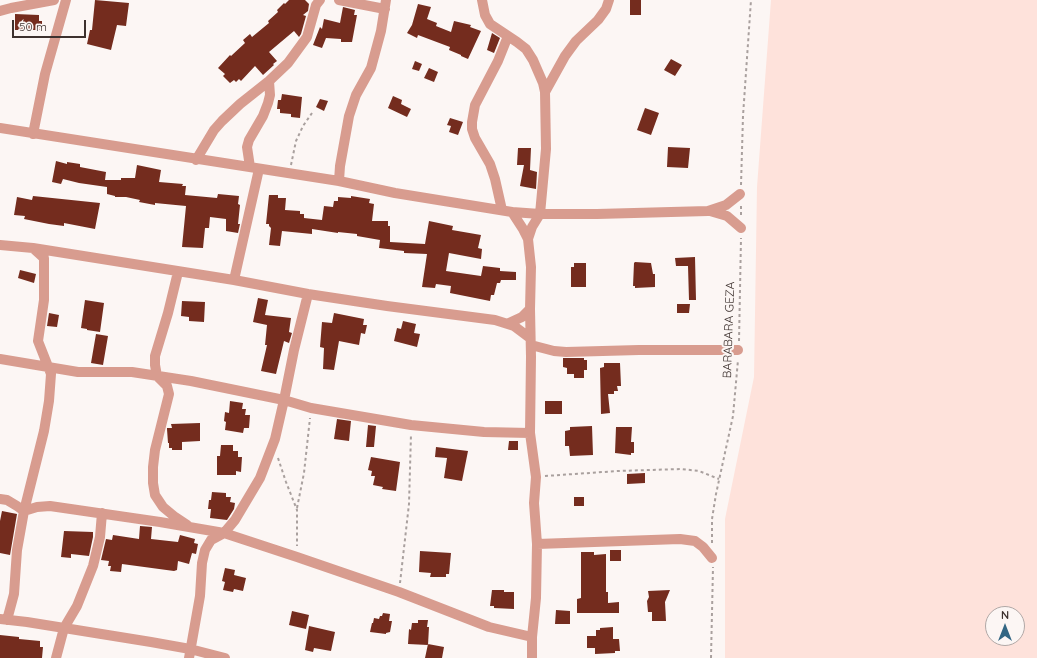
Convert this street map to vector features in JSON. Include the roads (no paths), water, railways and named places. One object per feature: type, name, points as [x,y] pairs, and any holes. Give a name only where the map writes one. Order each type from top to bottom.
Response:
[{"type":"street","points":[[0,11],[54,0]]},
{"type":"street","points":[[33,134],[45,74],[66,0]]},
{"type":"street","points":[[196,160],[214,130],[222,121],[288,63],[307,37],[316,5],[320,0]]},
{"type":"street","points":[[339,0],[385,4],[381,31],[371,68],[356,95],[351,110],[340,166],[339,181]]},
{"type":"street","points":[[482,0],[485,15],[490,24],[526,49],[540,75],[545,92],[546,149],[540,214],[532,227],[528,239]]},
{"type":"street","points":[[545,92],[565,56],[576,41],[598,20],[606,9],[609,0]]},
{"type":"street","points":[[508,36],[498,61],[476,106],[472,129],[475,138],[490,164],[507,211],[523,229],[528,239],[531,267],[530,433],[536,477],[534,503],[537,544],[536,598],[532,637],[532,658]]},
{"type":"street","points":[[234,280],[254,168],[247,147],[249,140],[263,116],[268,103],[270,95],[269,81]]},
{"type":"street","points":[[0,128],[196,160],[339,181],[395,193],[507,211],[540,214],[708,211],[727,216],[741,228]]},
{"type":"street","points":[[708,211],[726,205],[740,194]]},
{"type":"street","points":[[0,245],[33,248],[234,280],[308,294],[509,323],[519,329],[530,341],[554,351],[738,350]]},
{"type":"street","points":[[33,248],[44,258],[44,300],[38,341],[51,374],[49,401],[44,431],[24,511],[17,550],[14,594],[4,620],[64,628],[189,654],[225,658]]},
{"type":"street","points":[[178,272],[155,356],[157,376],[167,386],[168,394],[155,450],[153,483],[155,495],[163,507],[191,527]]},
{"type":"street","points":[[189,654],[200,596],[202,563],[205,550],[211,540],[224,533],[235,520],[260,478],[275,439],[294,350],[308,294]]},
{"type":"street","points":[[509,323],[522,317],[530,309]]},
{"type":"street","points":[[0,359],[78,372],[132,372],[157,376],[219,386],[284,400],[310,408],[411,425],[484,432],[530,433]]},
{"type":"street","points":[[0,499],[7,500],[24,511]]},
{"type":"street","points":[[24,511],[37,507],[50,506],[224,533],[399,592],[483,625],[532,637]]},
{"type":"street","points":[[56,658],[64,628],[76,606],[93,566],[100,537],[102,513]]},
{"type":"street","points":[[537,544],[680,539],[695,541],[703,547],[712,558]]}]
